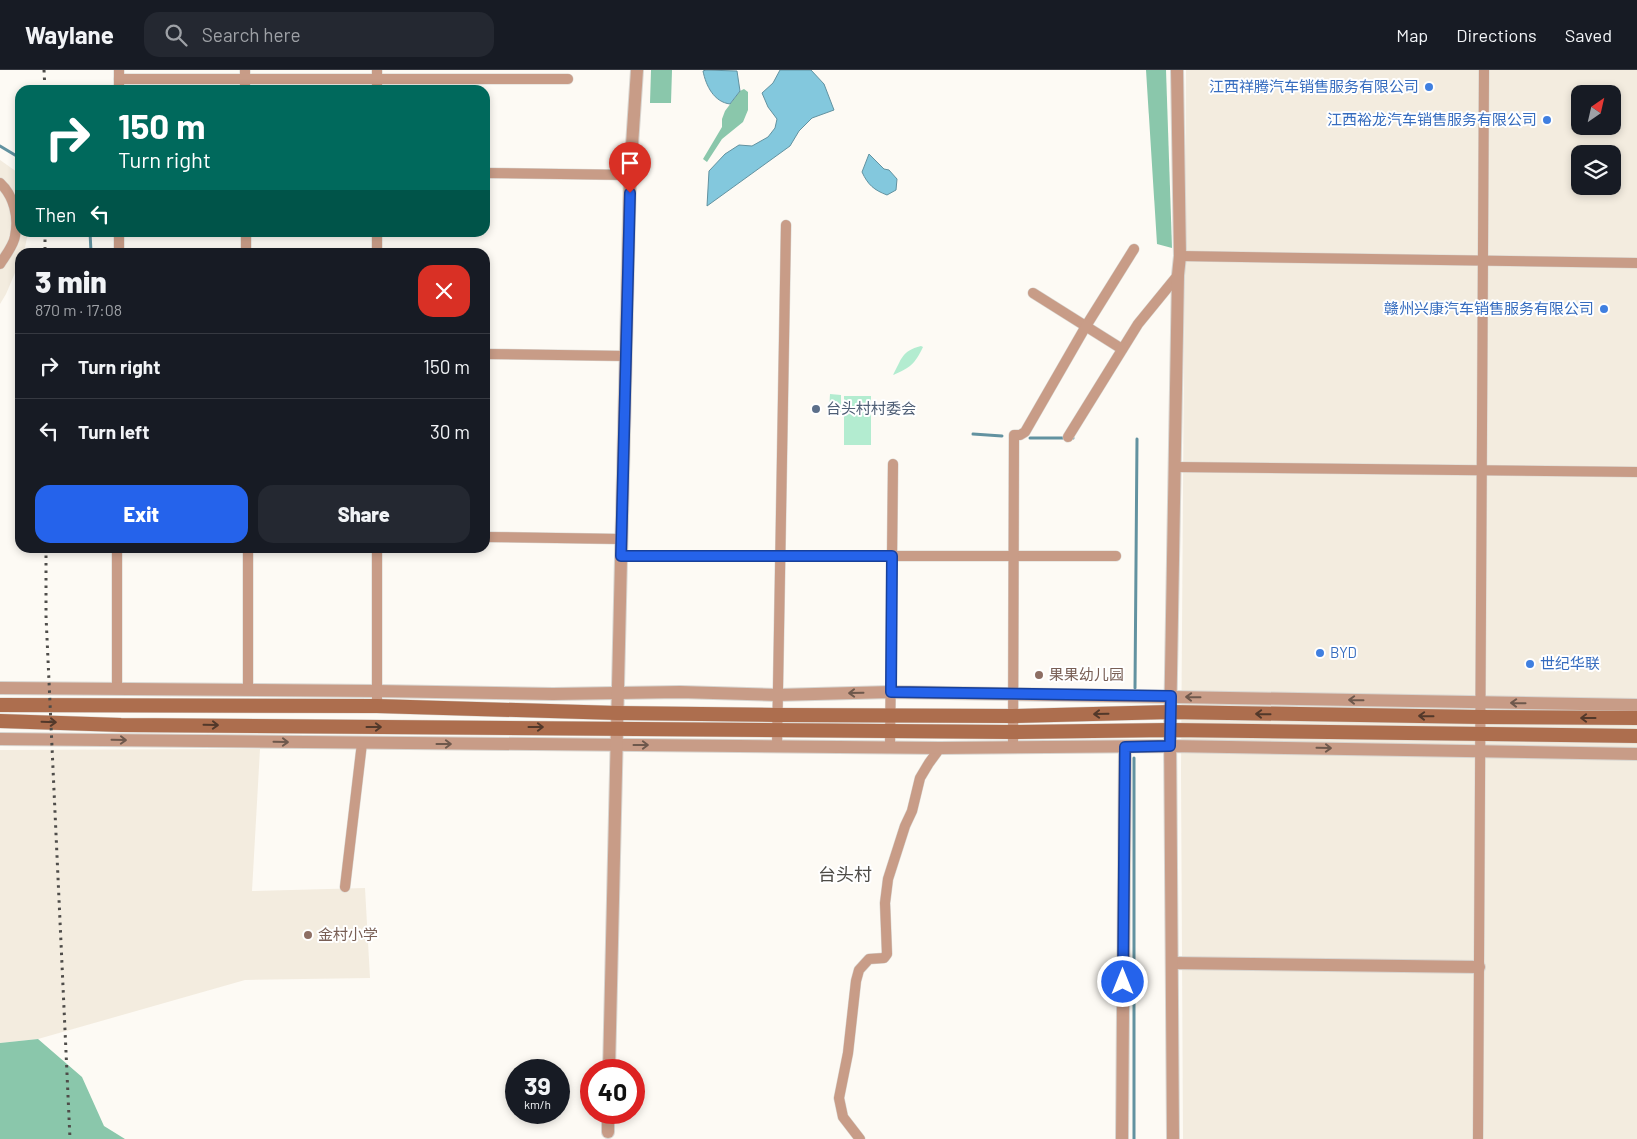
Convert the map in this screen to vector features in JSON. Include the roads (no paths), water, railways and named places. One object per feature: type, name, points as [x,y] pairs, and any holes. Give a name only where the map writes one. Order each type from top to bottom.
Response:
[{"type":"main road","points":[[0,705],[377,706],[617,713],[891,730],[1013,732],[1170,730],[1637,736]]},
{"type":"main road","points":[[0,721],[151,725],[617,728],[777,722],[891,714],[1013,716],[1170,712],[1637,718]]},
{"type":"street","points":[[609,1059],[630,175],[636,70]]},
{"type":"street","points":[[1173,1139],[1170,712],[1178,275],[1180,256],[1177,70]]},
{"type":"street","points":[[1478,1139],[1484,70]]},
{"type":"street","points":[[119,80],[245,75],[377,74],[568,79]]},
{"type":"street","points":[[490,173],[630,175]]},
{"type":"street","points":[[0,183],[15,206]]},
{"type":"street","points":[[777,746],[786,225]]},
{"type":"street","points":[[0,264],[15,236]]},
{"type":"street","points":[[1013,748],[1014,435],[1020,435],[1025,432],[1086,326],[1134,249]]},
{"type":"street","points":[[1180,256],[1637,263]]},
{"type":"street","points":[[1068,437],[1138,324],[1178,275]]},
{"type":"street","points":[[1033,293],[1122,349]]},
{"type":"street","points":[[490,354],[626,356]]},
{"type":"street","points":[[890,747],[893,464]]},
{"type":"street","points":[[1175,467],[1637,472]]},
{"type":"street","points":[[490,536],[621,539]]},
{"type":"street","points":[[117,553],[117,688]]},
{"type":"street","points":[[248,553],[248,690]]},
{"type":"street","points":[[377,553],[377,706]]},
{"type":"street","points":[[621,556],[1116,556]]},
{"type":"street","points":[[0,688],[553,694],[680,692],[777,695],[891,692],[1637,705]]},
{"type":"street","points":[[0,739],[940,748],[1170,746],[1637,754]]},
{"type":"street","points":[[344,887],[362,743]]},
{"type":"street","points":[[1122,1139],[1125,747]]},
{"type":"street","points":[[860,1139],[843,1117],[839,1098],[851,1036],[856,981],[859,970],[864,963],[869,959],[884,958],[887,954],[885,903],[888,879],[905,826],[912,811],[920,778],[940,748]]},
{"type":"street","points":[[1172,963],[1479,967]]},
{"type":"street","points":[[608,1124],[608,1132]]},
{"type":"water","points":[[780,70],[811,70],[824,84],[834,110],[812,118],[799,131],[790,146],[707,206],[709,171],[725,154],[739,145],[752,146],[768,137],[775,128],[777,119],[768,107],[762,93],[773,83]]},
{"type":"water","points":[[703,71],[737,71],[740,91],[730,104],[724,103],[715,97],[704,77]]},
{"type":"water","points":[[869,154],[897,179],[896,190],[887,195],[869,184],[862,172]]},
{"type":"waterway","points":[[0,146],[15,155]]},
{"type":"waterway","points":[[90,237],[91,248]]},
{"type":"waterway","points":[[973,434],[1002,436]]},
{"type":"waterway","points":[[1030,438],[1073,438]]},
{"type":"waterway","points":[[1135,688],[1137,439]]},
{"type":"waterway","points":[[1134,758],[1134,1139]]},
{"type":"railway","points":[[44,70],[45,85]]},
{"type":"railway","points":[[45,237],[45,248]]},
{"type":"railway","points":[[46,553],[46,616],[70,1139]]},
{"type":"place","name":"江西祥腾汽车销售服务有限公司","points":[[1429,87]]},
{"type":"place","name":"江西裕龙汽车销售服务有限公司","points":[[1547,120]]},
{"type":"place","name":"赣州兴康汽车销售服务有限公司","points":[[1604,309]]},
{"type":"place","name":"台头村村委会","points":[[816,409]]},
{"type":"place","name":"BYD","points":[[1320,653]]},
{"type":"place","name":"世纪华联","points":[[1530,664]]},
{"type":"place","name":"果果幼儿园","points":[[1039,675]]},
{"type":"place","name":"金村小学","points":[[308,935]]},
{"type":"district","name":"台头村","points":[[845,875]]}]
